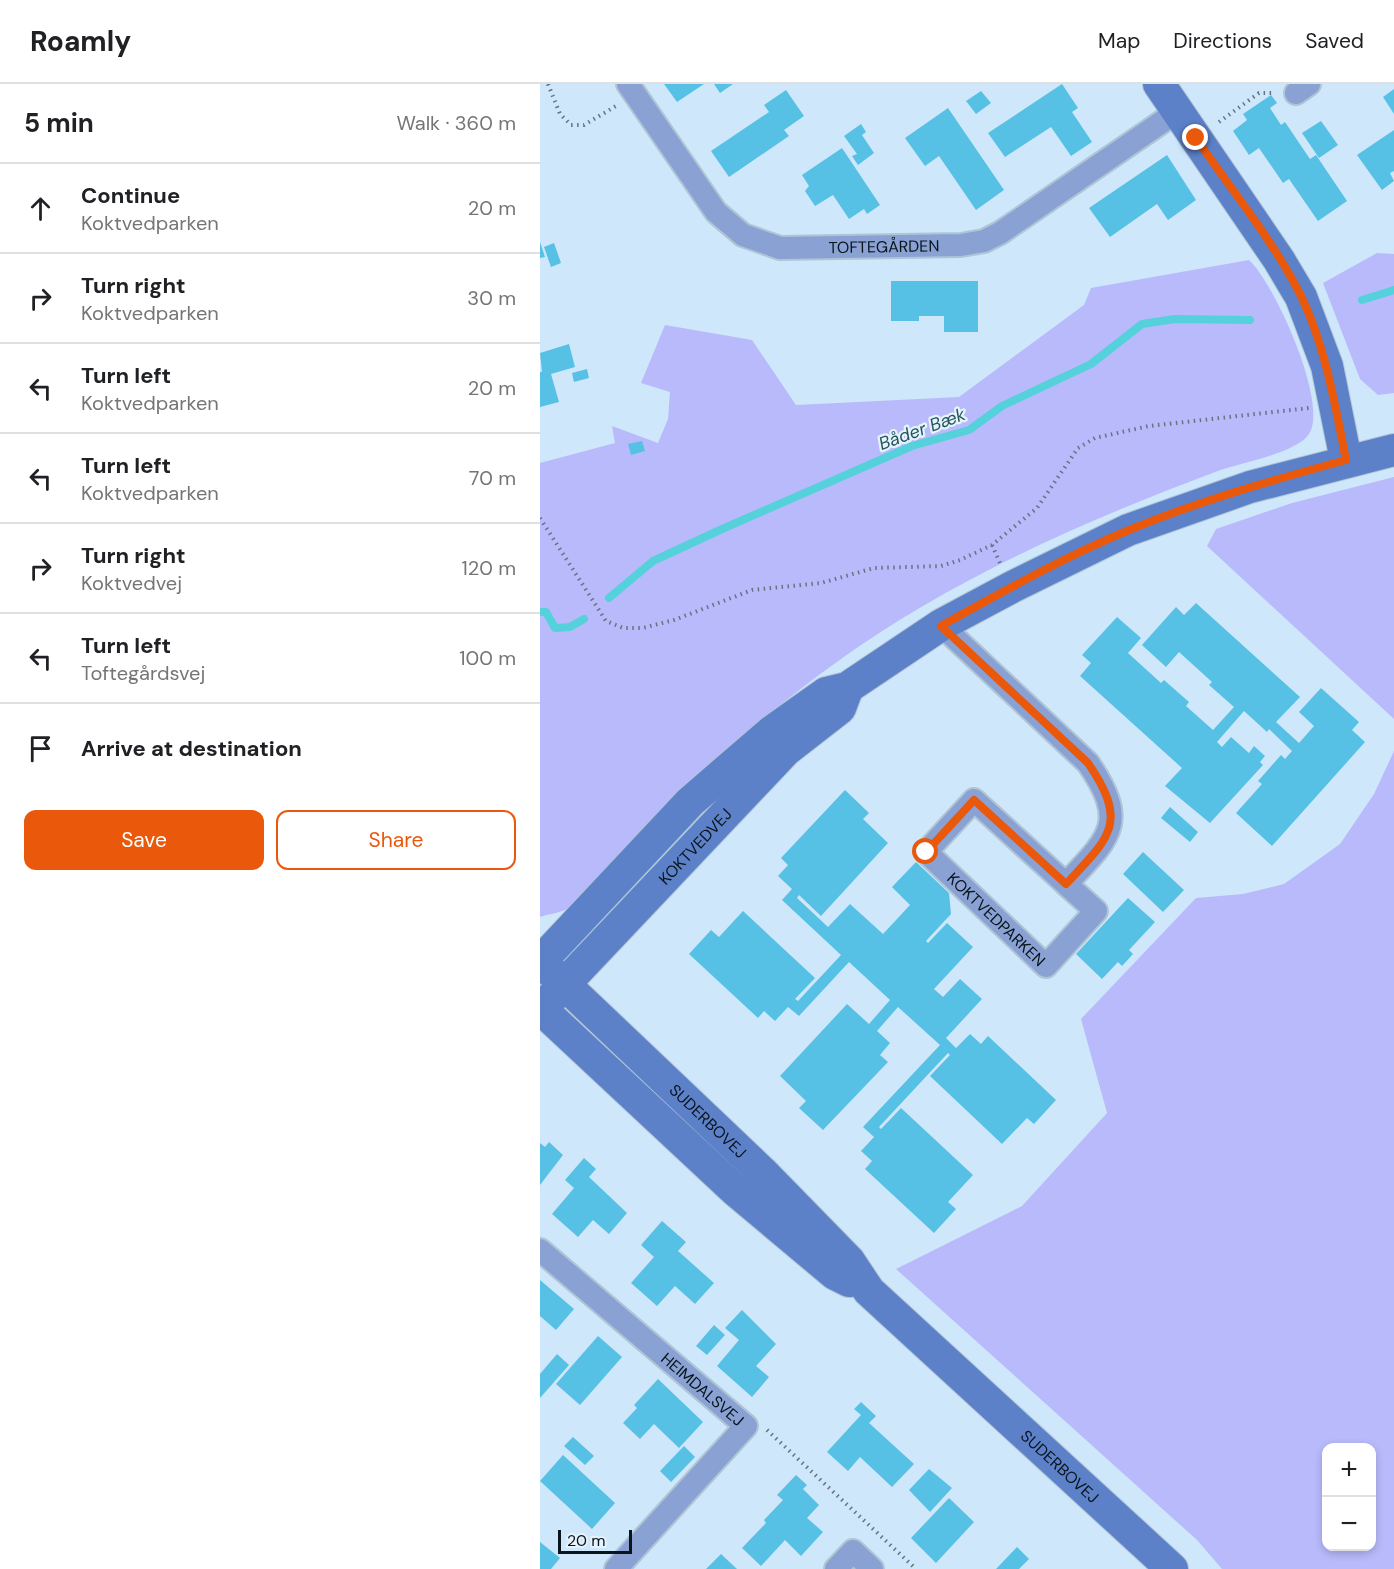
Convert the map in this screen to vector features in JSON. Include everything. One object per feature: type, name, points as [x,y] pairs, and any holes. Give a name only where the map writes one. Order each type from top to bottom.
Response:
[{"type":"street","points":[[1159,84],[1279,260],[1301,297],[1327,366],[1346,460]]},
{"type":"street","name":"TOFTEGÅRDEN","points":[[631,89],[716,212],[743,235],[780,248],[961,245],[984,242],[1178,111]]},
{"type":"street","name":"KOKTVEDVEJ","points":[[540,961],[690,802],[771,732],[825,693],[847,688],[941,626],[1012,587],[1128,530],[1250,487],[1346,460],[1394,450]]},
{"type":"street","points":[[941,626],[1088,763],[1105,788],[1113,818],[1102,845],[1066,884]]},
{"type":"street","name":"KOKTVEDVEJ","points":[[540,1009],[786,750],[840,708],[847,688]]},
{"type":"street","name":"KOKTVEDPARKEN","points":[[974,800],[1066,884],[1096,911],[1046,966],[926,852],[974,800]]},
{"type":"street","name":"SUDERBOVEJ","points":[[540,961],[762,1172],[849,1261],[868,1291]]},
{"type":"street","name":"SUDERBOVEJ","points":[[540,1009],[736,1191],[835,1274],[868,1291],[1172,1569]]},
{"type":"street","name":"HEIMDALSVEJ","points":[[540,1250],[746,1426],[616,1569]]},
{"type":"street","points":[[836,1569],[852,1551],[872,1569]]},
{"type":"path","points":[[548,84],[560,114],[571,125],[584,125],[631,89]]},
{"type":"path","points":[[1196,138],[1259,93],[1303,88]]},
{"type":"path","points":[[540,518],[606,621],[622,628],[643,628],[674,620],[752,590],[821,583],[874,568],[941,566],[960,560],[992,545],[1037,508],[1078,448],[1095,438],[1149,426],[1335,405]]},
{"type":"path","points":[[746,1426],[757,1420],[915,1569]]},
{"type":"shaded area","points":[[1377,253],[1394,254],[1394,393],[1378,395],[1360,379],[1323,283]]},
{"type":"shaded area","points":[[1249,260],[1260,273],[1285,318],[1306,372],[1312,398],[1313,419],[1309,434],[1303,441],[1281,452],[1180,485],[1068,532],[958,586],[890,626],[796,692],[737,741],[658,814],[571,907],[540,917],[540,463],[615,443],[612,426],[658,443],[668,419],[670,392],[641,383],[665,325],[752,340],[796,405],[959,397],[1084,305],[1091,288]]},
{"type":"shaded area","points":[[1394,477],[1394,719],[1207,546],[1216,529],[1292,503]]},
{"type":"shaded area","points":[[1394,751],[1394,1569],[1222,1569],[1197,1540],[896,1269],[1022,1206],[1107,1113],[1081,1019],[1196,898],[1243,894],[1284,884],[1340,844],[1374,794]]},
{"type":"building","points":[[664,84],[704,84],[677,102]]},
{"type":"building","points":[[714,84],[733,84],[720,93]]},
{"type":"building","points":[[1062,84],[1078,108],[1072,112],[1092,142],[1071,156],[1051,127],[1005,157],[988,133]]},
{"type":"building","points":[[1394,89],[1394,114],[1383,97]]},
{"type":"building","points":[[786,90],[804,116],[784,130],[789,136],[729,177],[711,151],[769,112],[764,105]]},
{"type":"building","points":[[981,91],[991,103],[976,114],[966,101]]},
{"type":"building","points":[[1271,95],[1277,103],[1270,108],[1281,125],[1285,122],[1310,159],[1316,155],[1347,201],[1318,221],[1289,179],[1283,183],[1259,148],[1249,155],[1233,131],[1247,120],[1243,114]]},
{"type":"building","points":[[948,108],[1004,190],[976,210],[939,156],[925,166],[905,138]]},
{"type":"building","points":[[1321,121],[1338,145],[1319,158],[1302,133]]},
{"type":"building","points":[[861,124],[866,132],[862,135],[874,153],[858,165],[852,156],[857,154],[844,136]]},
{"type":"building","points":[[1394,130],[1394,171],[1390,173],[1394,181],[1382,190],[1357,155]]},
{"type":"building","points":[[842,148],[880,205],[867,214],[864,209],[849,219],[833,195],[815,206],[805,191],[809,186],[802,175]]},
{"type":"building","points":[[1167,155],[1196,200],[1168,220],[1157,204],[1110,237],[1089,208]]},
{"type":"building","points":[[540,242],[545,257],[540,258]]},
{"type":"building","points":[[554,243],[561,263],[551,267],[544,247]]},
{"type":"building","points":[[891,281],[978,281],[978,332],[944,332],[944,316],[919,316],[919,321],[891,321]]},
{"type":"building","points":[[569,344],[575,367],[551,374],[559,402],[540,407],[540,372],[542,372],[540,353]]},
{"type":"building","points":[[587,369],[589,378],[574,382],[572,373]]},
{"type":"building","points":[[642,441],[645,451],[631,455],[628,444]]},
{"type":"building","points":[[1196,603],[1300,697],[1276,722],[1299,743],[1314,726],[1299,712],[1321,688],[1359,722],[1352,730],[1365,742],[1272,846],[1236,813],[1262,784],[1258,781],[1281,755],[1285,759],[1292,751],[1269,729],[1267,732],[1244,711],[1217,742],[1222,747],[1231,737],[1249,753],[1254,746],[1265,756],[1260,762],[1263,765],[1210,823],[1165,786],[1182,768],[1080,676],[1091,663],[1082,655],[1117,617],[1141,638],[1128,653],[1161,683],[1164,680],[1189,702],[1186,706],[1213,730],[1234,707],[1209,685],[1212,682],[1179,652],[1166,667],[1142,645],[1176,607],[1184,615]]},
{"type":"building","points":[[845,790],[869,813],[863,819],[888,843],[821,916],[799,895],[797,898],[828,927],[850,904],[883,934],[910,905],[892,887],[916,862],[949,893],[951,914],[926,941],[928,943],[947,923],[973,947],[934,989],[943,997],[960,979],[982,999],[946,1038],[956,1048],[970,1034],[981,1044],[988,1036],[1056,1100],[1034,1124],[1027,1118],[1002,1144],[930,1076],[950,1055],[948,1053],[879,1127],[881,1129],[901,1108],[973,1175],[948,1202],[956,1209],[934,1233],[865,1169],[872,1161],[861,1151],[874,1137],[863,1127],[940,1045],[898,1007],[877,1031],[890,1043],[880,1055],[888,1062],[823,1130],[799,1108],[806,1101],[780,1076],[847,1004],[869,1024],[890,1000],[849,962],[799,1016],[788,1007],[775,1021],[764,1011],[758,1018],[689,954],[711,930],[719,937],[743,911],[815,978],[795,999],[798,1001],[841,955],[782,900],[792,889],[778,876],[788,865],[781,858]]},
{"type":"building","points":[[1170,807],[1198,832],[1190,842],[1161,818]]},
{"type":"building","points":[[1143,852],[1184,890],[1163,912],[1123,874]]},
{"type":"building","points":[[1128,898],[1155,922],[1129,950],[1133,954],[1122,966],[1118,962],[1102,979],[1076,954]]},
{"type":"building","points":[[549,1142],[563,1155],[540,1185],[540,1143],[545,1147]]},
{"type":"building","points":[[584,1158],[596,1169],[589,1177],[627,1213],[609,1234],[593,1220],[578,1237],[552,1214],[574,1188],[565,1180]]},
{"type":"building","points":[[662,1221],[686,1242],[678,1251],[714,1283],[695,1304],[675,1286],[657,1306],[631,1283],[654,1257],[641,1245]]},
{"type":"building","points":[[540,1280],[574,1309],[556,1330],[540,1316]]},
{"type":"building","points":[[742,1310],[776,1344],[756,1366],[769,1377],[752,1397],[717,1366],[739,1340],[725,1328]]},
{"type":"building","points":[[714,1325],[725,1335],[707,1355],[696,1346]]},
{"type":"building","points":[[598,1336],[622,1357],[580,1405],[556,1384]]},
{"type":"building","points":[[557,1354],[569,1365],[540,1398],[540,1374]]},
{"type":"building","points":[[658,1379],[703,1422],[679,1448],[654,1424],[640,1439],[623,1423],[637,1408],[634,1405]]},
{"type":"building","points":[[861,1402],[876,1416],[869,1423],[914,1464],[892,1487],[860,1457],[848,1471],[827,1452],[861,1415],[854,1409]]},
{"type":"building","points":[[573,1437],[594,1456],[585,1465],[564,1446]]},
{"type":"building","points":[[684,1446],[695,1457],[671,1482],[660,1471]]},
{"type":"building","points":[[563,1455],[615,1503],[592,1529],[540,1481]]},
{"type":"building","points":[[929,1469],[952,1488],[930,1512],[909,1490]]},
{"type":"building","points":[[796,1475],[807,1485],[803,1489],[819,1505],[807,1518],[823,1532],[801,1556],[785,1540],[761,1566],[742,1548],[766,1523],[764,1520],[783,1500],[777,1495]]},
{"type":"building","points":[[949,1498],[974,1522],[936,1563],[911,1538]]},
{"type":"building","points":[[540,1542],[560,1558],[551,1569],[540,1569]]},
{"type":"building","points":[[1017,1547],[1029,1559],[1019,1569],[996,1569]]},
{"type":"building","points":[[721,1554],[737,1569],[706,1569]]},
{"type":"waterway","name":"Båder Bæk","points":[[1362,300],[1394,290]]},
{"type":"waterway","name":"Båder Bæk","points":[[609,598],[653,561],[912,446],[969,430],[1002,406],[1091,364],[1142,324],[1175,319],[1250,320]]},
{"type":"waterway","name":"Båder Bæk","points":[[540,612],[546,612],[555,628],[570,627],[584,619]]},
{"type":"route","points":[[926,852],[974,800],[1066,884],[1102,845],[1113,818],[1105,788],[1088,763],[941,626],[1012,587],[1128,530],[1250,487],[1346,460],[1327,366],[1301,297],[1279,260],[1196,138]]}]
